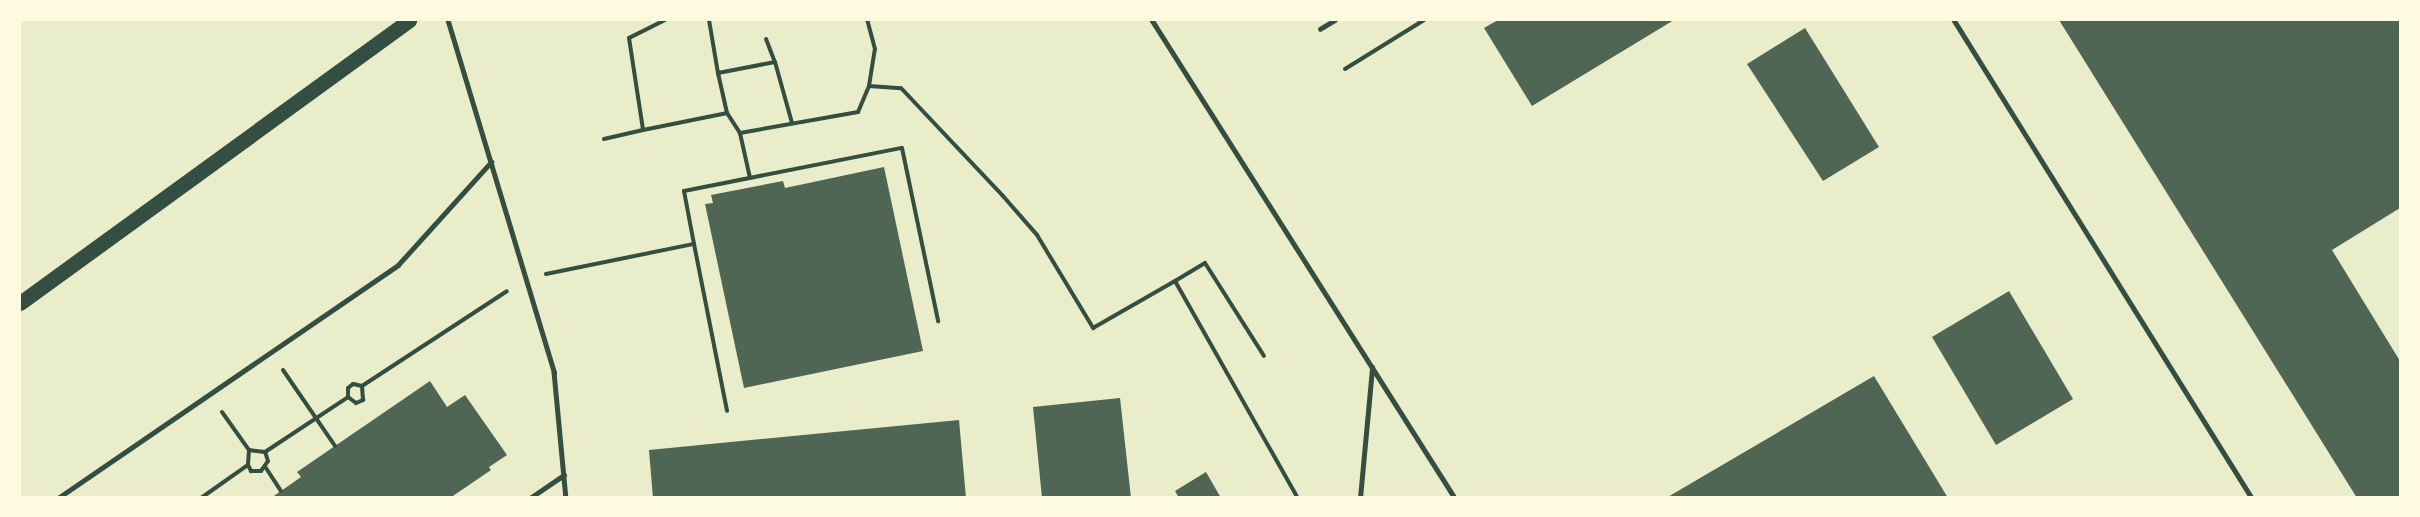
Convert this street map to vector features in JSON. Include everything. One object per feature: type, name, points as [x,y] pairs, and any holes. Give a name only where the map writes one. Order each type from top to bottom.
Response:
[{"type":"main road","points":[[20,303],[409,20]]},
{"type":"lane","points":[[448,20],[554,372],[566,498]]},
{"type":"lane","points":[[1152,20],[1455,498]]},
{"type":"lane","points":[[1320,29],[1335,20]]},
{"type":"lane","points":[[1954,20],[2252,498]]},
{"type":"lane","points":[[58,498],[398,265],[492,162]]},
{"type":"lane","points":[[1360,498],[1372,368]]},
{"type":"lane","points":[[530,498],[564,475]]},
{"type":"path","points":[[643,130],[629,38],[665,20]]},
{"type":"path","points":[[709,20],[717,73],[727,113],[740,133],[750,178]]},
{"type":"path","points":[[740,133],[858,112],[869,86],[875,49],[867,20]]},
{"type":"path","points":[[1345,69],[1424,20]]},
{"type":"path","points":[[766,39],[792,123]]},
{"type":"path","points":[[717,73],[775,62]]},
{"type":"path","points":[[869,86],[901,88],[1003,196],[1037,235],[1093,328],[1205,262],[1264,356]]},
{"type":"path","points":[[604,139],[727,113]]},
{"type":"path","points":[[727,411],[684,191],[902,148],[938,321]]},
{"type":"path","points":[[348,397],[348,388],[353,384],[362,386],[526,278],[694,244]]},
{"type":"path","points":[[1174,280],[1298,498]]},
{"type":"path","points":[[271,352],[335,446]]},
{"type":"path","points":[[348,397],[356,403],[363,400],[362,386]]},
{"type":"path","points":[[210,394],[249,450],[248,465],[251,471],[266,468]]},
{"type":"path","points":[[249,450],[265,452],[348,397]]},
{"type":"path","points":[[265,452],[266,468],[281,491]]},
{"type":"path","points":[[201,498],[248,465]]},
{"type":"building","points":[[1498,20],[1674,20],[1532,106],[1484,28]]},
{"type":"building","points":[[2059,20],[2400,20],[2400,208],[2332,250],[2400,361],[2400,498],[2357,498]]},
{"type":"building","points":[[1805,28],[1879,147],[1823,181],[1747,64]]},
{"type":"building","points":[[884,167],[923,351],[744,388],[705,204],[713,203],[711,195],[783,181],[785,188]]},
{"type":"building","points":[[2009,291],[2073,399],[1996,445],[1932,337]]},
{"type":"building","points":[[1874,376],[1948,498],[1666,498]]},
{"type":"building","points":[[430,381],[447,407],[465,395],[507,455],[489,467],[491,470],[450,498],[271,498],[301,477],[297,472]]},
{"type":"building","points":[[1120,398],[1131,498],[1042,498],[1033,407]]},
{"type":"building","points":[[959,420],[966,498],[653,498],[649,450]]},
{"type":"building","points":[[1206,472],[1221,498],[1179,498],[1175,491]]}]
